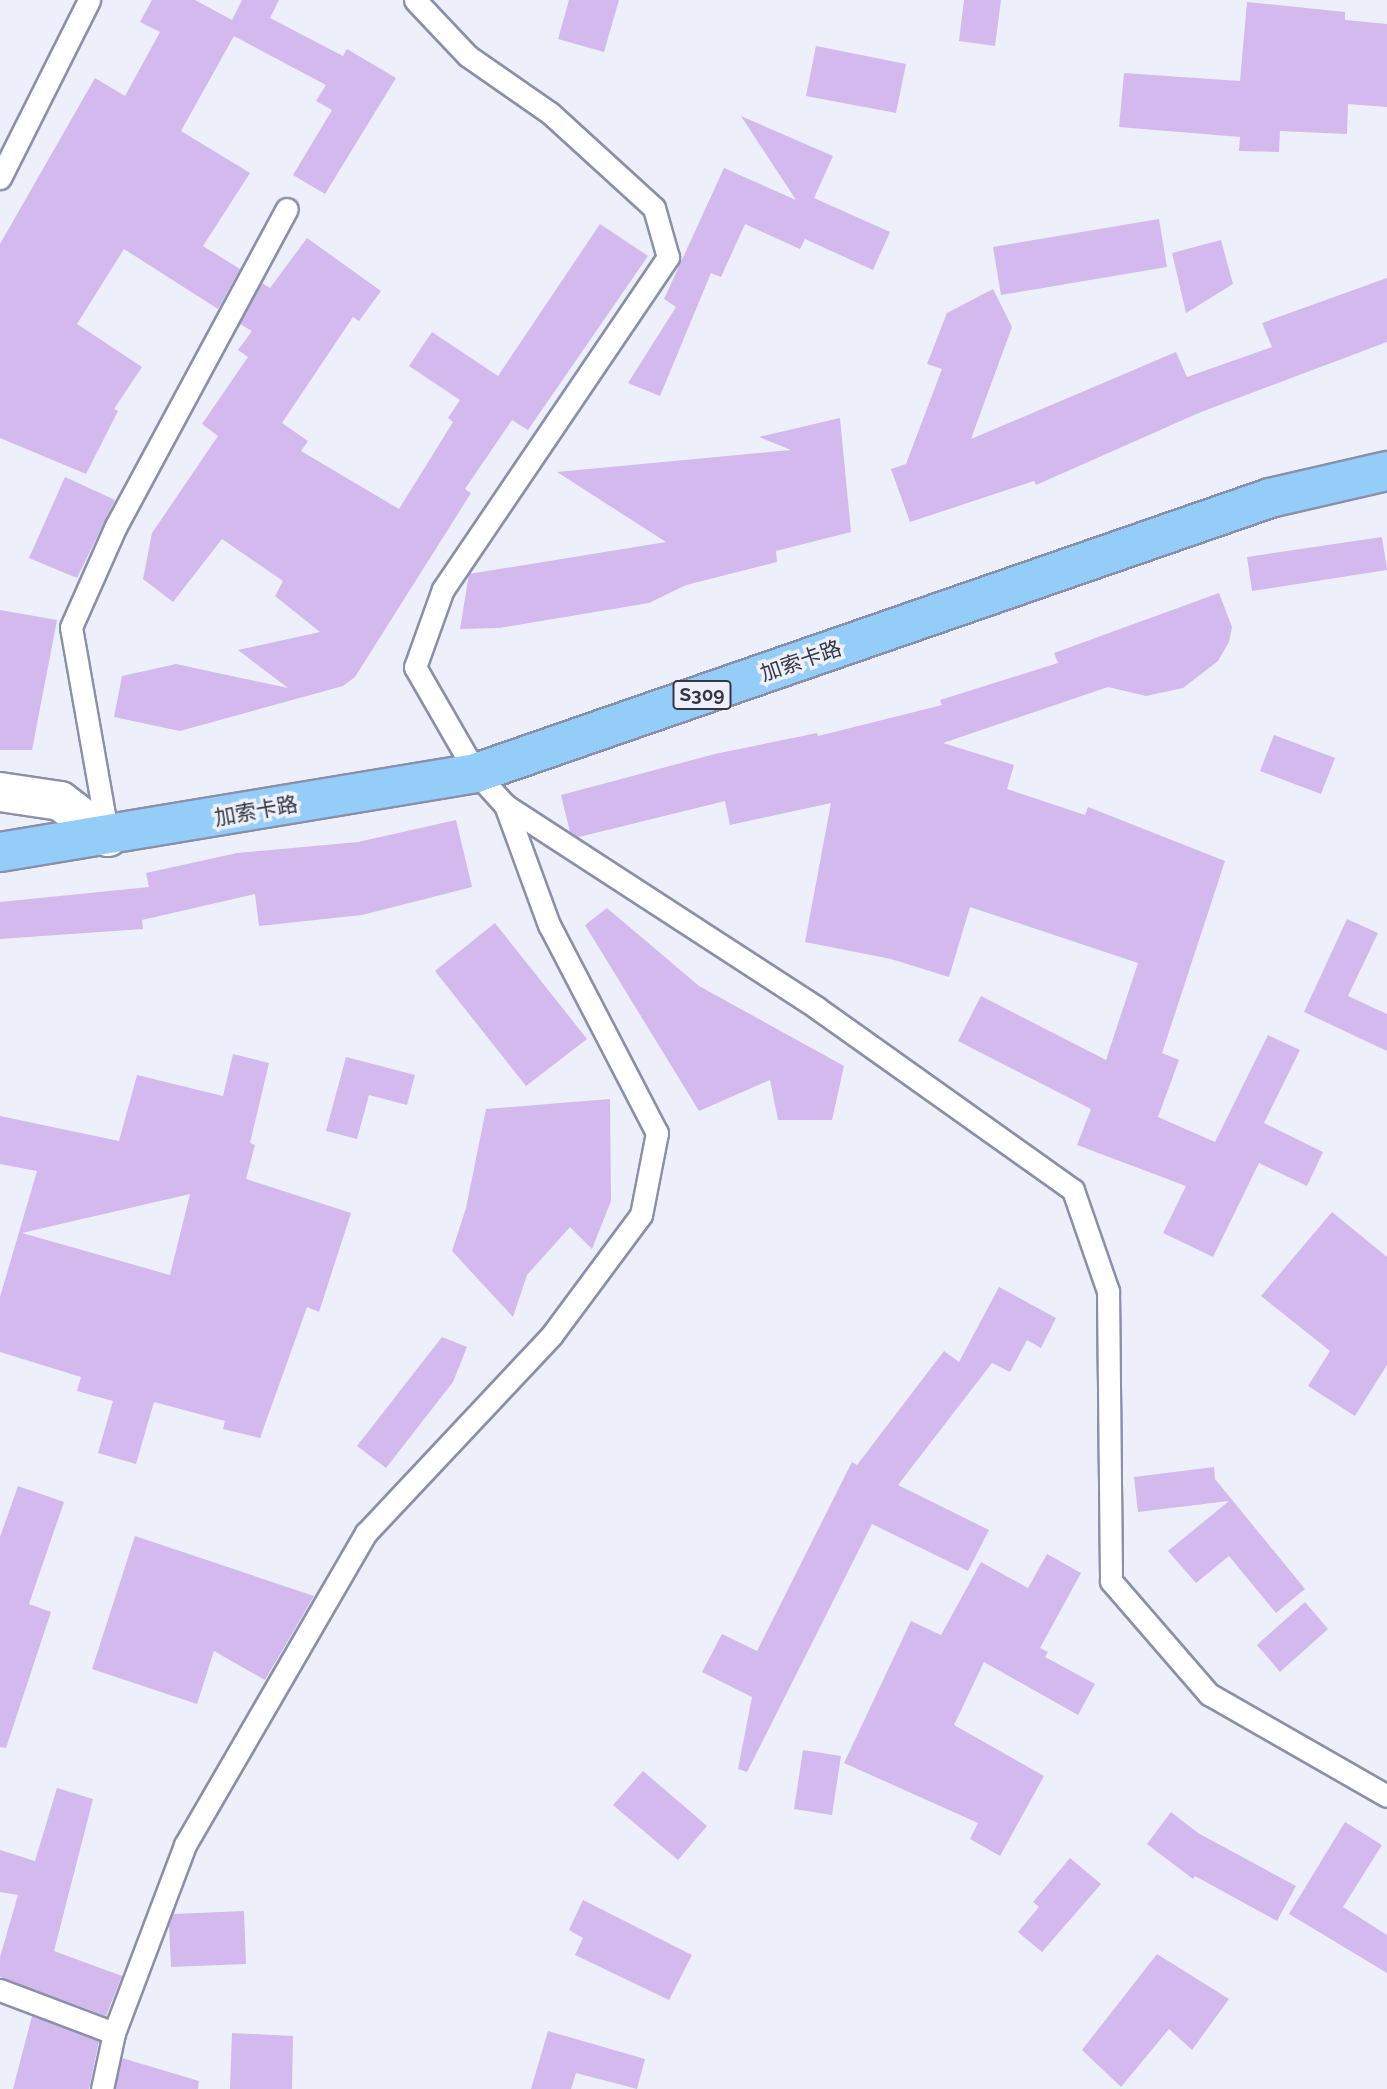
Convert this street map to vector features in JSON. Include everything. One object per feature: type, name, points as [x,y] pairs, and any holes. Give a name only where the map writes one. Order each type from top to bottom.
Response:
[{"type":"main road","name":"加索卡路","points":[[0,852],[108,837],[476,773],[1270,498],[1387,471]]},
{"type":"street","points":[[0,792],[60,800],[108,837]]},
{"type":"lane","points":[[0,178],[68,52],[89,0]]},
{"type":"lane","points":[[415,0],[468,56],[550,113],[654,208],[668,257],[443,589],[415,667],[476,773],[505,805],[817,1008],[1073,1189],[1108,1291],[1111,1581],[1209,1694],[1387,1796]]},
{"type":"lane","points":[[108,837],[71,627],[122,514],[288,209]]},
{"type":"lane","points":[[102,2089],[114,2034],[186,1845],[366,1533],[551,1336],[641,1215],[657,1133],[549,925],[505,805]]},
{"type":"lane","points":[[0,1990],[114,2034]]},
{"type":"building","points":[[152,0],[195,0],[232,20],[242,0],[279,0],[270,18],[343,56],[347,49],[396,78],[325,194],[293,175],[332,110],[316,101],[326,85],[234,36],[181,131],[250,173],[203,246],[240,269],[218,309],[124,249],[77,324],[142,367],[114,409],[118,411],[86,474],[0,438],[0,244],[95,78],[125,96],[160,32],[140,22]]},
{"type":"building","points":[[569,0],[619,0],[604,52],[558,39]]},
{"type":"building","points":[[964,0],[1001,0],[995,46],[959,41]]},
{"type":"building","points":[[1247,2],[1345,12],[1345,20],[1387,24],[1387,107],[1348,104],[1347,134],[1280,131],[1279,152],[1239,151],[1240,137],[1119,127],[1124,73],[1240,81]]},
{"type":"building","points":[[816,46],[906,64],[896,113],[806,96]]},
{"type":"building","points":[[741,116],[833,156],[814,198],[890,232],[873,270],[805,239],[800,249],[745,224],[721,277],[711,273],[660,396],[628,383],[676,307],[664,299],[724,168],[796,200]]},
{"type":"building","points":[[1159,219],[1167,267],[1001,295],[993,247]]},
{"type":"building","points":[[600,224],[648,256],[528,430],[512,420],[465,489],[471,493],[355,677],[343,686],[180,731],[114,717],[122,676],[176,664],[288,688],[238,650],[320,632],[275,596],[283,581],[222,539],[173,602],[143,579],[152,533],[218,436],[202,424],[248,357],[238,350],[252,331],[240,324],[262,283],[270,288],[307,238],[381,291],[359,321],[353,317],[282,423],[308,441],[301,451],[399,509],[453,422],[448,418],[460,400],[409,366],[432,332],[498,376]]},
{"type":"building","points":[[1221,240],[1233,284],[1186,313],[1172,253]]},
{"type":"building","points":[[1387,278],[1387,342],[1201,412],[1036,485],[1034,481],[910,522],[891,469],[906,464],[942,369],[927,364],[947,313],[993,289],[1012,327],[971,439],[1176,352],[1187,377],[1272,347],[1262,323]]},
{"type":"building","points":[[840,418],[851,532],[776,551],[777,562],[686,585],[649,603],[499,628],[460,629],[469,574],[666,542],[557,472],[791,450],[759,437]]},
{"type":"building","points":[[65,477],[115,500],[77,578],[29,558]]},
{"type":"building","points":[[1382,537],[1387,570],[1252,591],[1247,557]]},
{"type":"building","points":[[1219,593],[1232,627],[1229,642],[1218,661],[1183,688],[1146,696],[1108,687],[943,743],[1014,765],[1007,789],[1085,815],[1088,807],[1225,861],[1162,1053],[1179,1060],[1158,1117],[1215,1142],[1268,1035],[1300,1050],[1264,1123],[1323,1152],[1307,1186],[1259,1163],[1213,1257],[1163,1233],[1186,1186],[1077,1145],[1091,1109],[958,1041],[981,996],[1106,1060],[1138,963],[970,907],[949,977],[891,959],[805,942],[831,803],[730,825],[725,801],[579,837],[570,832],[561,795],[715,754],[817,733],[818,736],[942,705],[940,700],[1058,663],[1054,653]]},
{"type":"building","points":[[0,610],[57,620],[32,750],[0,750]]},
{"type":"building","points":[[1274,735],[1335,758],[1321,794],[1260,771]]},
{"type":"building","points":[[456,820],[472,887],[362,915],[259,926],[255,894],[142,920],[143,929],[0,939],[0,902],[149,887],[146,873],[237,853],[358,842]]},
{"type":"building","points":[[607,908],[699,986],[844,1066],[832,1120],[778,1120],[770,1080],[699,1111],[585,925]]},
{"type":"building","points":[[1347,919],[1378,933],[1348,996],[1387,1014],[1387,1051],[1304,1012]]},
{"type":"building","points":[[495,923],[587,1039],[526,1086],[435,971]]},
{"type":"building","points":[[233,1054],[269,1063],[250,1143],[255,1145],[246,1179],[351,1213],[319,1312],[307,1307],[260,1438],[223,1429],[225,1421],[154,1402],[136,1464],[98,1453],[113,1401],[77,1391],[81,1377],[0,1352],[0,1297],[37,1171],[0,1164],[0,1116],[119,1141],[137,1075],[223,1096]],"holes":[[[190,1194],[170,1275],[22,1233]]]},
{"type":"building","points":[[346,1057],[415,1075],[407,1105],[369,1095],[357,1139],[326,1131]]},
{"type":"building","points":[[610,1099],[611,1201],[592,1249],[570,1227],[527,1275],[513,1317],[452,1251],[466,1208],[486,1109]]},
{"type":"building","points":[[1332,1212],[1387,1257],[1387,1365],[1355,1416],[1308,1386],[1330,1351],[1261,1296]]},
{"type":"building","points":[[999,1287],[1056,1318],[1041,1348],[1027,1340],[1010,1372],[992,1363],[898,1485],[989,1530],[968,1571],[872,1524],[747,1772],[738,1769],[752,1697],[702,1672],[722,1634],[757,1651],[852,1462],[857,1465],[944,1351],[959,1362]]},
{"type":"building","points":[[442,1337],[467,1347],[453,1382],[386,1468],[357,1446]]},
{"type":"building","points":[[1214,1467],[1215,1479],[1305,1589],[1276,1613],[1229,1556],[1196,1583],[1168,1551],[1229,1501],[1138,1512],[1134,1477]]},
{"type":"building","points":[[18,1486],[64,1502],[29,1604],[51,1612],[6,1748],[0,1747],[0,1537]]},
{"type":"building","points":[[135,1536],[314,1596],[265,1680],[214,1651],[197,1704],[92,1669]]},
{"type":"building","points":[[1047,1554],[1081,1573],[1040,1648],[1048,1652],[1045,1657],[1095,1684],[1078,1715],[984,1662],[954,1725],[1044,1776],[1000,1856],[970,1839],[978,1823],[844,1763],[911,1621],[941,1635],[981,1562],[1028,1588]]},
{"type":"building","points":[[1305,1602],[1328,1629],[1280,1672],[1257,1645]]},
{"type":"building","points":[[803,1750],[841,1756],[832,1815],[794,1809]]},
{"type":"building","points":[[643,1771],[707,1826],[678,1860],[613,1805]]},
{"type":"building","points":[[57,1788],[93,1799],[54,1951],[122,1976],[106,2016],[0,1977],[0,1957],[18,1895],[0,1892],[0,1850],[35,1861]]},
{"type":"building","points":[[1171,1812],[1198,1833],[1296,1886],[1277,1921],[1195,1876],[1193,1879],[1147,1844]]},
{"type":"building","points":[[1345,1822],[1382,1845],[1343,1907],[1387,1935],[1387,1973],[1289,1914]]},
{"type":"building","points":[[1070,1858],[1101,1884],[1042,1952],[1018,1932],[1039,1907],[1033,1902]]},
{"type":"building","points":[[583,1900],[692,1955],[669,2000],[575,1955],[583,1938],[569,1930]]},
{"type":"building","points":[[244,1911],[246,1964],[171,1967],[169,1925],[173,1914]]},
{"type":"building","points":[[1157,1954],[1229,1999],[1192,2050],[1169,2029],[1121,2087],[1082,2050]]},
{"type":"building","points":[[32,2016],[99,2041],[89,2089],[13,2089]]},
{"type":"building","points":[[548,2031],[645,2059],[637,2089],[576,2073],[571,2089],[531,2089]]},
{"type":"building","points":[[232,2033],[293,2036],[292,2089],[230,2089]]},
{"type":"building","points":[[122,2058],[199,2081],[198,2089],[115,2089]]}]
